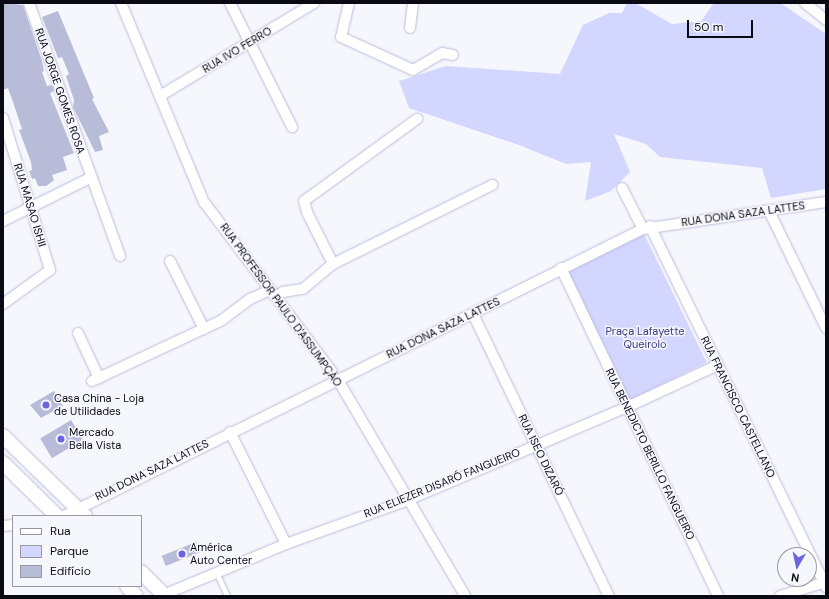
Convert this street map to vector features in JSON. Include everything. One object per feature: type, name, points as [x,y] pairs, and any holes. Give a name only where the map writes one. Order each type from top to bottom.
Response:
[{"type":"main road","points":[[3,436],[81,512]]},
{"type":"main road","points":[[3,463],[56,515]]},
{"type":"main road","points":[[142,573],[164,595]]},
{"type":"main road","points":[[128,587],[136,596]]},
{"type":"street","name":"RUA JORGE GOMES ROSA","points":[[29,3],[90,178],[120,256]]},
{"type":"street","name":"RUA PROFESSOR PAULO D'ASSUMPÇÃO","points":[[121,3],[204,202],[338,380],[465,596]]},
{"type":"street","points":[[230,3],[248,43],[292,127]]},
{"type":"street","name":"RUA IVO FERRO","points":[[160,96],[314,3]]},
{"type":"street","points":[[349,3],[342,37],[413,70],[442,53],[453,55]]},
{"type":"street","points":[[410,28],[413,3]]},
{"type":"street","points":[[805,3],[826,20]]},
{"type":"street","name":"RUA MASAO ISHII","points":[[3,118],[50,270],[3,304]]},
{"type":"street","points":[[333,264],[307,212],[304,201],[417,119]]},
{"type":"street","points":[[3,221],[90,178]]},
{"type":"street","points":[[78,333],[96,380],[204,329],[273,293],[303,289],[333,264],[492,185]]},
{"type":"street","name":"RUA FRANCISCO CASTELLANO","points":[[622,188],[647,228],[718,365],[825,584]]},
{"type":"street","name":"RUA DONA SAZA LATTES","points":[[68,515],[81,512],[230,432],[473,314],[561,268],[647,228],[826,202]]},
{"type":"street","points":[[769,211],[826,328]]},
{"type":"street","points":[[170,261],[204,329]]},
{"type":"street","name":"RUA BENEDICTO BERILLO FANGUEIRO","points":[[561,268],[626,407],[718,596]]},
{"type":"street","name":"RUA ISEO DIZARÓ","points":[[473,314],[608,596]]},
{"type":"street","name":"RUA ELIEZER DISARÓ FANGUEIRO","points":[[164,595],[215,571],[408,500],[626,407],[718,365]]},
{"type":"street","points":[[230,432],[286,544]]},
{"type":"street","points":[[780,596],[825,584]]},
{"type":"lane","points":[[215,571],[227,596]]},
{"type":"green space","points":[[627,3],[635,3],[672,24],[701,21],[714,3],[782,4],[826,34],[826,189],[771,198],[762,168],[660,157],[646,144],[614,134],[630,172],[611,191],[585,201],[591,162],[566,164],[519,145],[409,108],[399,81],[446,66],[560,74],[583,25],[609,13],[622,13]]},
{"type":"green space","name":"Praça Lafayette Queirolo","points":[[644,234],[707,363],[628,401],[566,272]]},
{"type":"building","points":[[3,3],[23,5],[42,61],[44,71],[42,72],[47,86],[52,85],[54,91],[50,93],[74,153],[63,157],[67,170],[52,175],[54,180],[46,186],[38,186],[35,178],[32,179],[29,171],[32,170],[31,162],[19,130],[22,129],[8,88],[3,90]]},
{"type":"building","points":[[58,11],[94,98],[92,99],[109,132],[99,136],[103,150],[95,152],[73,107],[74,100],[66,76],[69,74],[62,57],[58,58],[42,17]]},
{"type":"building","name":"Casa China - Loja de Utilidades","points":[[54,391],[63,406],[41,418],[30,405]]},
{"type":"building","name":"Mercado Bella Vista","points":[[71,420],[83,440],[52,458],[40,439]]},
{"type":"building","name":"América Auto Center","points":[[196,542],[200,552],[166,566],[162,556]]},
{"type":"place","name":"Casa China - Loja de Utilidades","points":[[46,405]]},
{"type":"place","name":"Mercado Bella Vista","points":[[61,439]]},
{"type":"place","name":"América Auto Center","points":[[182,554]]}]
